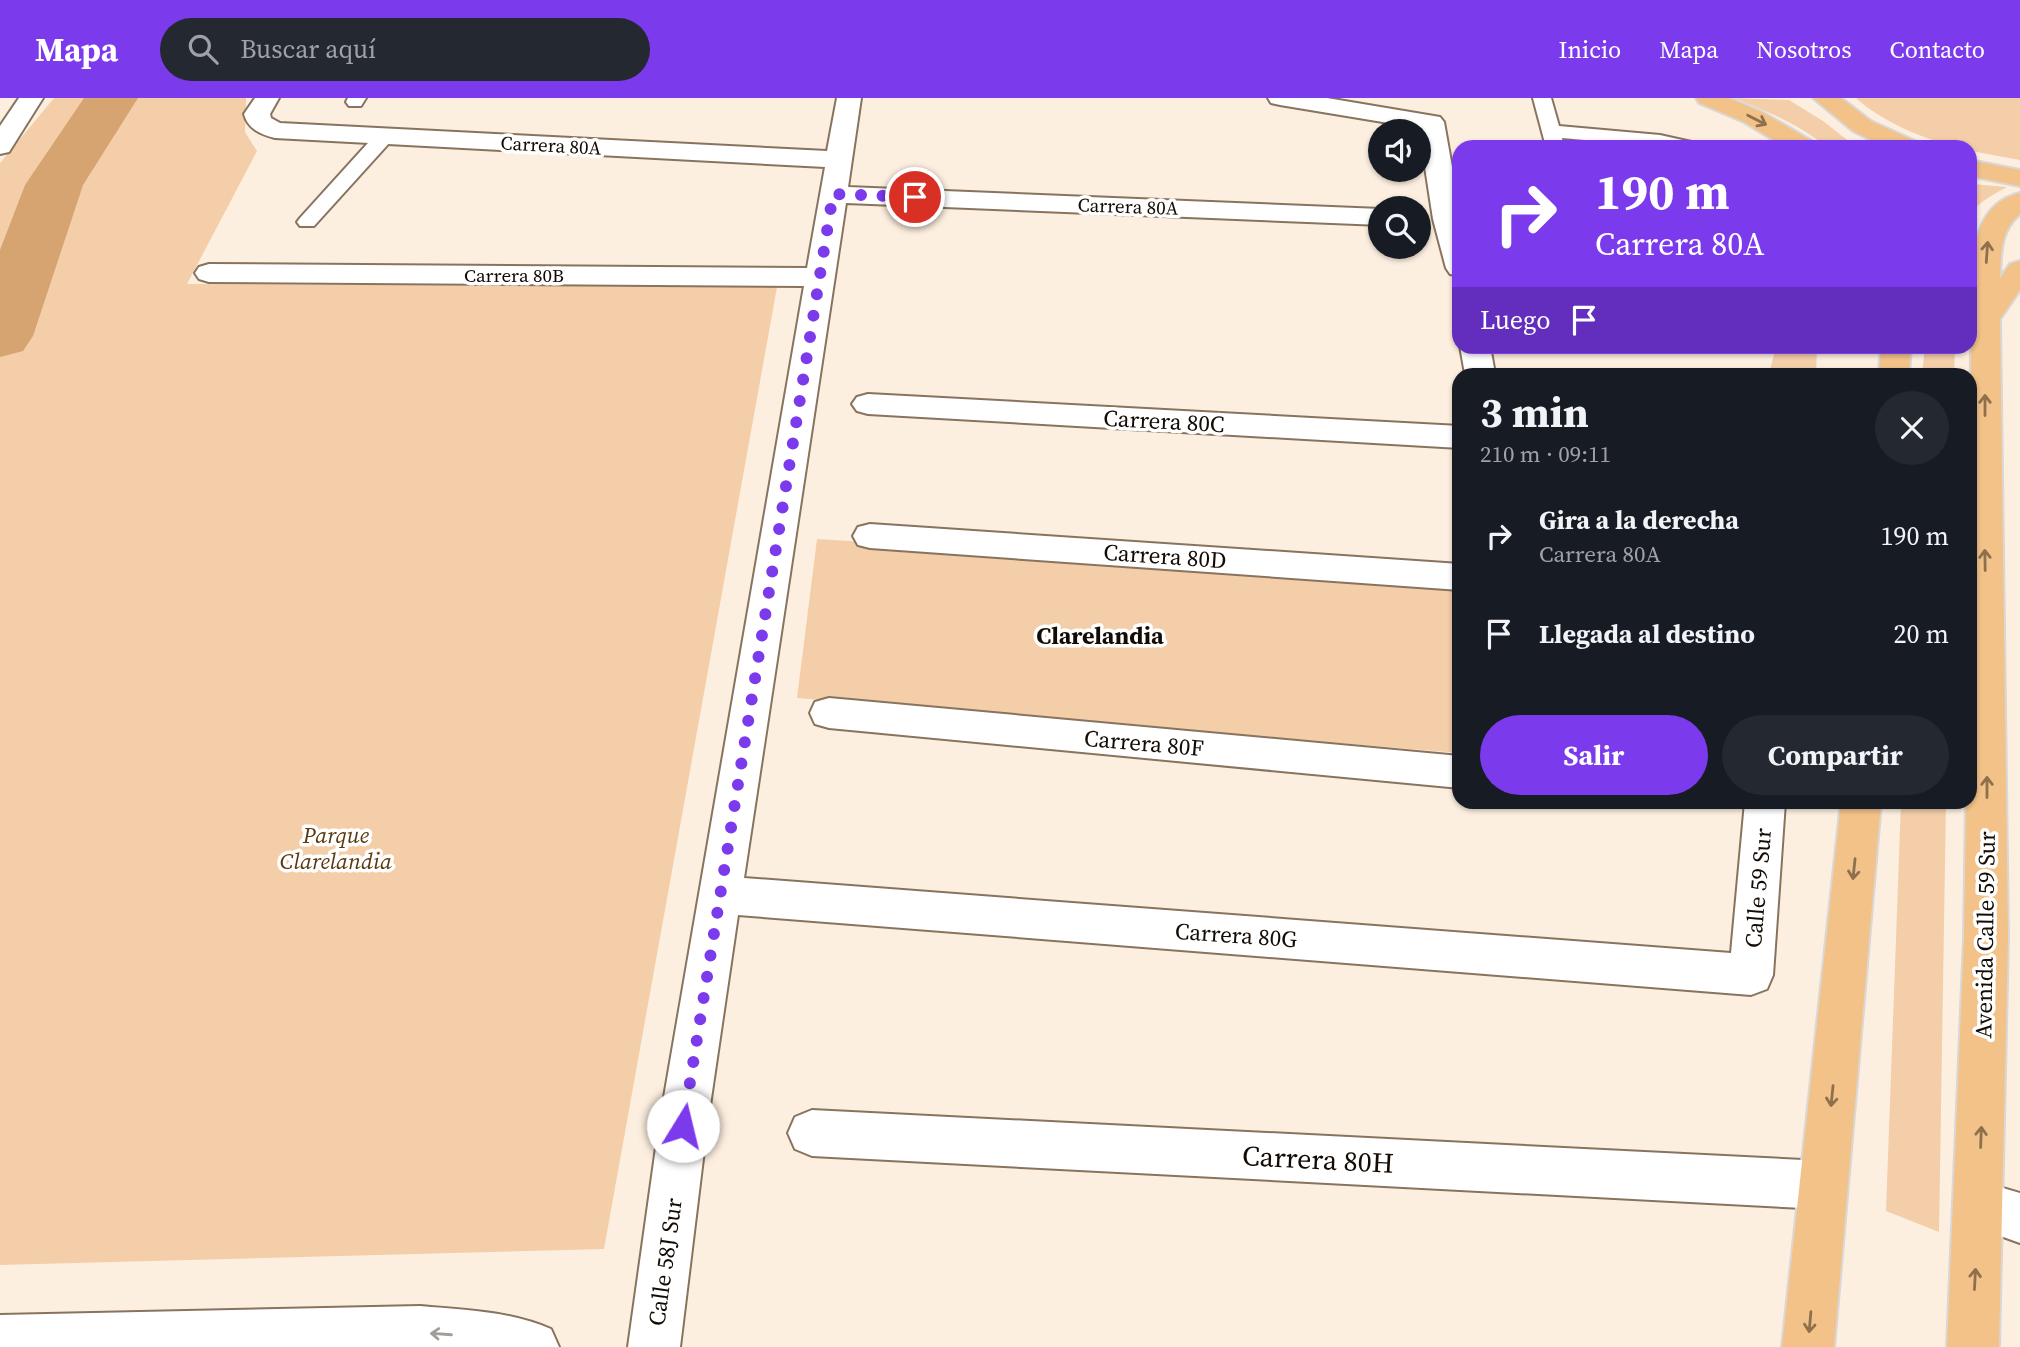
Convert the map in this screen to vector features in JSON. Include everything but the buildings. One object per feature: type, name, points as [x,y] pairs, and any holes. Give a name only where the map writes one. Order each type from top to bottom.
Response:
[{"type":"main road","points":[[1707,98],[1753,117],[1791,140]]},
{"type":"main road","points":[[1823,100],[1862,126],[1891,140]]},
{"type":"main road","points":[[1862,126],[1875,140]]},
{"type":"main road","points":[[1977,169],[2020,178]]},
{"type":"main road","name":"Avenida Calle 59 Sur","points":[[1973,1347],[2000,1211],[1986,937],[1988,238],[1993,224],[2020,201]]},
{"type":"main road","points":[[1986,317],[2020,270]]},
{"type":"main road","points":[[1808,1347],[1860,809]]},
{"type":"street","points":[[0,146],[7,121],[31,98]]},
{"type":"street","name":"Carrera 80A","points":[[267,98],[257,114],[259,122],[275,130],[384,136],[836,177],[1368,216]]},
{"type":"street","name":"Calle 58J Sur","points":[[654,1347],[683,1126],[849,98]]},
{"type":"street","points":[[1280,98],[1431,122],[1452,216]]},
{"type":"street","points":[[1431,219],[1452,220]]},
{"type":"street","name":"Carrera 80B","points":[[209,272],[820,277]]},
{"type":"street","name":"Carrera 80C","points":[[869,404],[1452,438]]},
{"type":"street","name":"Carrera 80D","points":[[870,536],[1452,576]]},
{"type":"street","name":"Carrera 80F","points":[[829,713],[1452,771]]},
{"type":"street","name":"Calle 59 Sur","points":[[1751,975],[1764,809]]},
{"type":"street","name":"Carrera 80G","points":[[720,895],[1751,975]]},
{"type":"street","name":"Carrera 80H","points":[[812,1133],[1823,1185]]},
{"type":"street","points":[[0,1341],[420,1332],[483,1337],[533,1347]]},
{"type":"lane","points":[[1542,98],[1553,139],[1606,140]]},
{"type":"lane","points":[[307,222],[384,136]]},
{"type":"green space","name":"Parque Clarelandia","points":[[54,98],[246,98],[245,132],[257,151],[187,284],[777,287],[604,1249],[0,1265],[0,163]]},
{"type":"green space","points":[[1734,98],[1789,100],[1847,140],[1817,140],[1770,113]]},
{"type":"green space","points":[[1856,98],[2020,98],[2020,160],[1977,152],[1977,140],[1926,138],[1894,124]]},
{"type":"green space","points":[[1977,184],[2007,187],[1992,195],[1977,207]]},
{"type":"green space","points":[[1774,354],[1817,354],[1816,368],[1771,368]]},
{"type":"green space","points":[[1924,354],[1955,354],[1954,368],[1923,368]]},
{"type":"green space","points":[[817,539],[1452,579],[1452,752],[797,698]]},
{"type":"green space","points":[[1901,809],[1946,809],[1939,1232],[1886,1211]]},
{"type":"waterway","points":[[0,336],[54,185],[111,98]]},
{"type":"district","name":"Clarelandia","points":[[1100,636]]},
{"type":"route","points":[[683,1126],[833,194],[915,197]]}]
